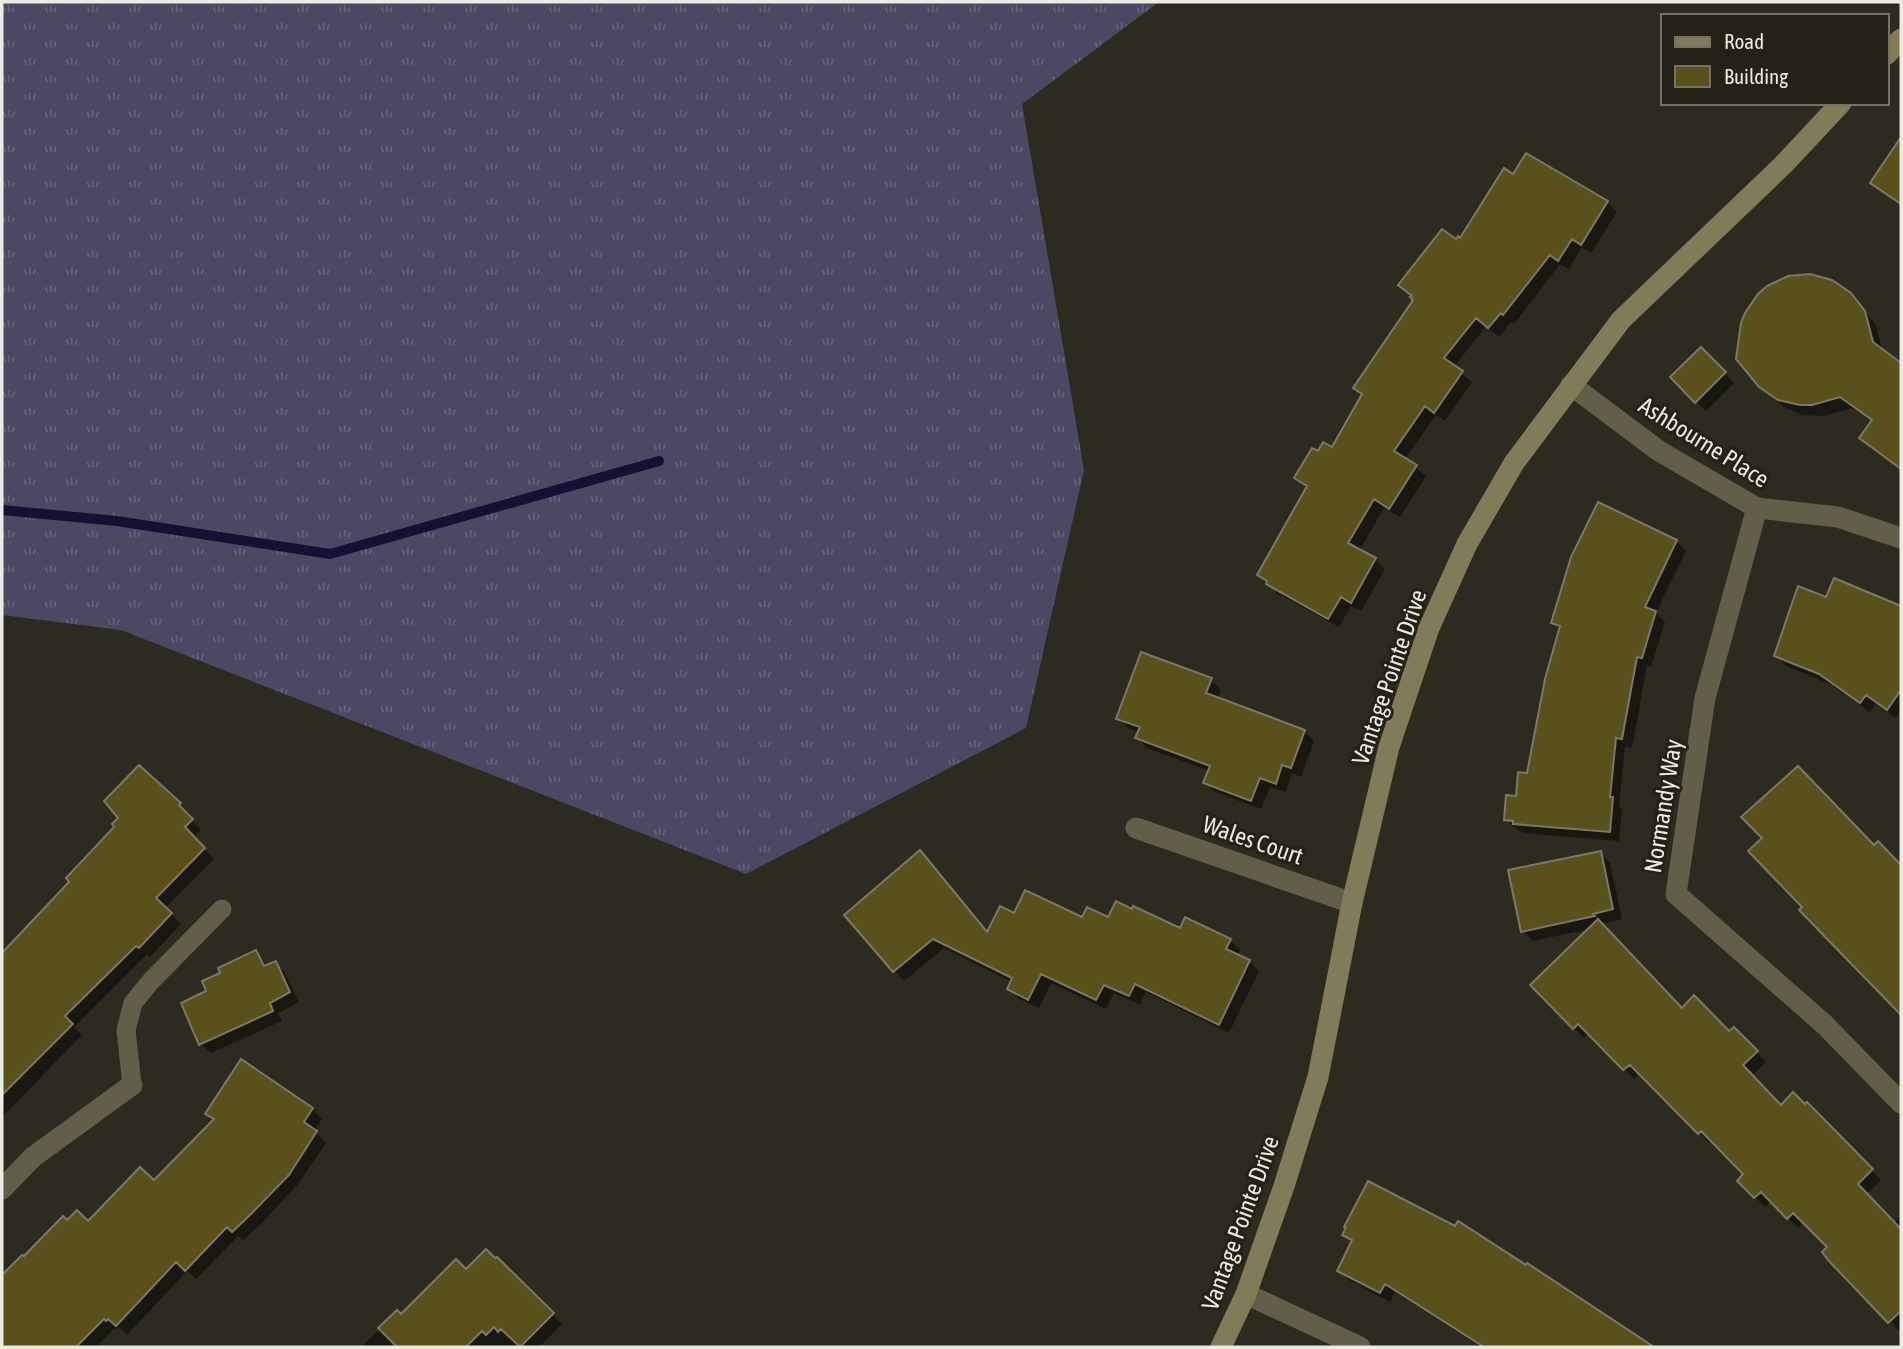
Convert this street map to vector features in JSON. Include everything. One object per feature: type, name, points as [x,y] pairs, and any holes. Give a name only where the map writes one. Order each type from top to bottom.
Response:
[{"type":"street","points":[[1889,52],[1901,39]]},
{"type":"street","name":"Vantage Pointe Drive","points":[[1221,1347],[1246,1294],[1318,1077],[1352,903],[1389,747],[1429,628],[1467,544],[1507,475],[1621,320],[1783,165],[1839,105]]},
{"type":"street","name":"Ashbourne Place","points":[[1571,385],[1659,451],[1757,508],[1838,517],[1901,538]]},
{"type":"street","name":"Normandy Way","points":[[1757,508],[1705,698],[1676,894],[1825,1025],[1901,1103]]},
{"type":"street","name":"Wales Court","points":[[1136,828],[1352,903]]},
{"type":"street","points":[[2,1189],[33,1157],[132,1085]]},
{"type":"street","points":[[1246,1294],[1360,1347]]},
{"type":"lane","points":[[132,1085],[126,1031],[133,1003],[222,908]]},
{"type":"green space","points":[[2,2],[1159,2],[1022,104],[1084,470],[1026,728],[746,874],[121,630],[2,615]]},
{"type":"building","points":[[1901,137],[1901,204],[1870,183]]},
{"type":"building","points":[[1526,153],[1608,201],[1581,245],[1572,239],[1558,261],[1550,255],[1503,315],[1501,313],[1488,328],[1476,318],[1444,358],[1463,371],[1434,413],[1425,406],[1394,451],[1417,465],[1389,509],[1374,499],[1348,543],[1376,558],[1351,603],[1341,597],[1328,619],[1266,584],[1267,581],[1257,575],[1307,486],[1294,478],[1312,448],[1318,451],[1323,442],[1332,447],[1362,394],[1353,388],[1413,300],[1410,297],[1412,296],[1398,285],[1442,229],[1456,239],[1458,236],[1460,238],[1504,168],[1513,174]]},
{"type":"building","points":[[1810,274],[1832,280],[1851,293],[1865,311],[1873,342],[1901,363],[1901,469],[1859,438],[1872,420],[1840,397],[1812,405],[1778,400],[1759,387],[1736,359],[1741,323],[1758,294],[1767,286],[1788,276]]},
{"type":"building","points":[[1701,347],[1726,372],[1695,403],[1670,377]]},
{"type":"building","points":[[1598,502],[1677,540],[1645,607],[1656,611],[1642,658],[1637,657],[1622,739],[1616,738],[1610,797],[1613,797],[1610,832],[1513,824],[1513,821],[1504,820],[1506,795],[1516,796],[1518,772],[1527,773],[1545,679],[1560,626],[1551,623],[1571,557]]},
{"type":"building","points":[[1834,578],[1901,606],[1901,690],[1887,710],[1866,695],[1860,703],[1819,674],[1774,656],[1798,586],[1826,597]]},
{"type":"building","points":[[1141,652],[1212,678],[1206,693],[1305,730],[1291,768],[1282,765],[1276,784],[1260,778],[1251,801],[1203,783],[1210,766],[1135,738],[1140,727],[1116,719]]},
{"type":"building","points":[[139,765],[181,803],[179,805],[193,819],[185,827],[205,848],[156,898],[172,913],[139,948],[136,946],[65,1016],[73,1024],[2,1095],[2,953],[69,882],[66,878],[114,827],[112,824],[118,818],[104,801]]},
{"type":"building","points":[[1798,766],[1874,845],[1878,841],[1901,865],[1901,1015],[1799,910],[1802,907],[1748,851],[1762,838],[1741,817]]},
{"type":"building","points":[[920,850],[987,932],[1000,906],[1014,913],[1025,890],[1082,917],[1087,907],[1108,917],[1116,901],[1180,928],[1185,917],[1231,939],[1226,949],[1250,960],[1219,1025],[1135,984],[1129,996],[1104,985],[1096,1000],[1041,974],[1028,1000],[1007,989],[1012,978],[933,939],[893,972],[844,915]]},
{"type":"building","points":[[1601,851],[1613,909],[1593,914],[1595,916],[1521,932],[1508,870]]},
{"type":"building","points":[[1598,919],[1682,1008],[1694,995],[1729,1031],[1734,1027],[1758,1051],[1743,1065],[1781,1105],[1793,1092],[1805,1104],[1807,1102],[1873,1169],[1858,1184],[1901,1229],[1901,1311],[1888,1323],[1829,1261],[1822,1252],[1827,1247],[1793,1213],[1787,1219],[1761,1192],[1754,1198],[1737,1181],[1743,1174],[1701,1131],[1698,1134],[1630,1065],[1623,1070],[1578,1024],[1573,1029],[1530,985]]},
{"type":"building","points":[[256,950],[264,966],[276,961],[290,992],[270,1003],[273,1011],[199,1045],[181,1003],[206,991],[202,981],[220,973],[218,968]]},
{"type":"building","points":[[241,1059],[313,1108],[304,1122],[317,1131],[289,1175],[232,1232],[227,1227],[185,1271],[176,1262],[116,1326],[104,1319],[76,1347],[2,1347],[2,1275],[63,1216],[67,1220],[77,1210],[88,1221],[140,1167],[154,1180],[214,1119],[205,1114]]},
{"type":"building","points":[[1368,1181],[1455,1226],[1458,1221],[1654,1347],[1484,1347],[1385,1284],[1380,1293],[1337,1271],[1352,1240],[1342,1235],[1346,1228],[1344,1227]]},
{"type":"building","points":[[486,1249],[554,1313],[520,1347],[501,1329],[498,1332],[494,1327],[486,1335],[482,1331],[466,1347],[397,1347],[378,1328],[397,1310],[401,1314],[456,1259],[466,1269]]},
{"type":"waterway","points":[[2,510],[117,521],[330,554],[659,461]]}]
